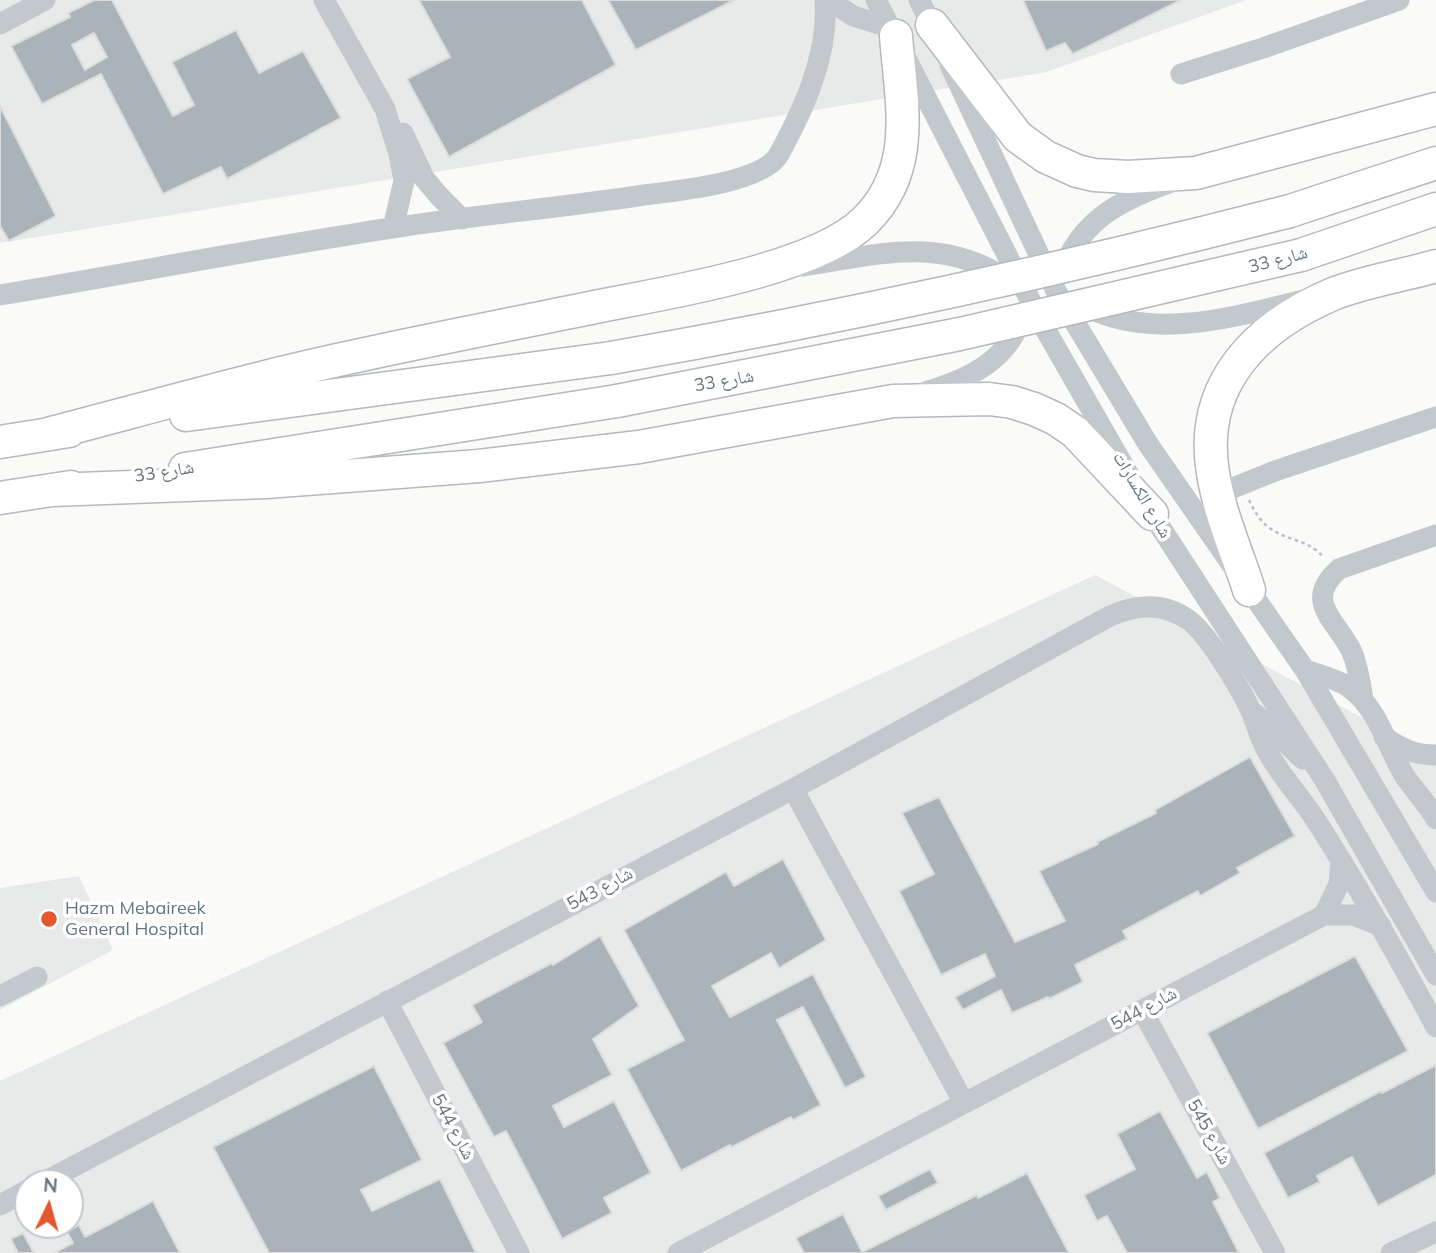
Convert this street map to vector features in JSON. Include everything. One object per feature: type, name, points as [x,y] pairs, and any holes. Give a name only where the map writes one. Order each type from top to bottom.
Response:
[{"type":"highway","points":[[926,13],[1006,124],[1031,148],[1077,171],[1111,177],[1196,173],[1436,109]]},
{"type":"highway","points":[[48,434],[359,355],[751,273],[822,249],[864,222],[885,196],[893,180],[902,147],[903,130],[894,32]]},
{"type":"highway","points":[[0,442],[611,358],[826,318],[1140,249],[1290,211],[1436,163]]},
{"type":"highway","name":"شارع 33","points":[[0,498],[617,401],[960,334],[1301,255],[1436,209]]},
{"type":"highway","points":[[1249,590],[1229,490],[1213,472],[1212,427],[1226,383],[1237,364],[1268,330],[1287,317],[1335,293],[1436,266]]},
{"type":"highway","points":[[52,490],[266,482],[533,461],[639,447],[893,401],[989,399],[1034,408],[1075,432],[1152,514]]},
{"type":"street","points":[[0,24],[45,0]]},
{"type":"street","points":[[324,0],[385,109],[403,167],[402,195],[393,228]]},
{"type":"street","points":[[0,295],[393,228],[654,194],[739,178],[766,168],[774,161],[792,128],[819,61],[825,34],[827,0],[853,16],[894,32]]},
{"type":"street","name":"شارع الكسارات","points":[[876,0],[1013,267],[1030,286],[1044,327],[1152,514],[1324,779],[1436,975]]},
{"type":"street","points":[[1181,74],[1399,0]]},
{"type":"street","name":"شارع الكسارات","points":[[926,13],[1040,256],[1053,298],[1071,317],[1148,444],[1305,670],[1436,892]]},
{"type":"street","points":[[385,109],[404,134],[424,178],[463,219]]},
{"type":"street","points":[[1044,327],[1067,258],[1095,221],[1120,203],[1196,173]]},
{"type":"street","points":[[751,273],[895,251],[937,252],[978,263],[1053,298],[1110,316],[1168,324],[1197,324],[1226,319],[1335,293]]},
{"type":"street","points":[[893,401],[965,379],[997,358],[1019,325],[1040,256]]},
{"type":"street","points":[[1229,490],[1275,471],[1436,417]]},
{"type":"street","points":[[1363,699],[1352,651],[1328,618],[1321,598],[1328,579],[1339,569],[1436,535]]},
{"type":"street","name":"شارع 543","points":[[69,1169],[793,789],[1126,609],[1161,607],[1192,623],[1204,635],[1251,710]]},
{"type":"street","points":[[1305,670],[1349,686],[1363,699],[1406,778],[1419,792],[1436,819]]},
{"type":"street","points":[[1251,710],[1324,779]]},
{"type":"street","points":[[1251,710],[1265,748],[1308,808],[1381,926],[1436,1027]]},
{"type":"street","points":[[1384,737],[1401,749],[1419,755],[1436,755]]},
{"type":"street","points":[[793,789],[964,1103]]},
{"type":"street","points":[[1341,861],[1339,884],[1324,915],[1353,915],[1381,926]]},
{"type":"street","name":"شارع 544","points":[[678,1253],[1324,915]]},
{"type":"street","points":[[0,996],[37,977]]},
{"type":"street","name":"شارع 544","points":[[387,1001],[519,1253]]},
{"type":"street","name":"شارع 545","points":[[1142,1010],[1275,1253]]},
{"type":"street","points":[[1391,1253],[1436,1232]]},
{"type":"path","points":[[1229,490],[1274,531],[1318,550],[1324,559]]},
{"type":"shaded area","points":[[0,0],[1246,0],[1047,72],[0,243]]},
{"type":"shaded area","points":[[1095,575],[1436,757],[1436,1253],[0,1253],[0,1081]]},
{"type":"shaded area","name":"Hazm Mebaireek General Hospital","points":[[79,876],[113,950],[0,1010],[0,888]]},
{"type":"building","points":[[94,0],[112,0],[173,116],[194,105],[172,62],[236,30],[259,73],[303,51],[341,118],[227,179],[221,167],[163,194],[101,74],[42,104],[11,46],[70,17],[68,13]],"holes":[[[94,33],[107,57],[85,70],[72,45]]]},
{"type":"building","points":[[419,0],[582,0],[616,65],[449,157],[407,79],[450,57]]},
{"type":"building","points":[[608,0],[734,0],[636,50]]},
{"type":"building","points":[[1023,0],[1181,0],[1073,54],[1065,43],[1046,51]]},
{"type":"building","points":[[0,106],[56,216],[9,241],[0,226]]},
{"type":"building","points":[[1250,757],[1295,836],[1237,868],[1240,873],[1200,896],[1198,891],[1123,931],[1127,939],[1075,965],[1083,982],[1012,1013],[1001,990],[963,1010],[955,997],[995,976],[985,954],[941,975],[899,891],[934,874],[902,813],[939,797],[1015,942],[1065,921],[1039,871],[1156,813],[1155,810]]},
{"type":"building","points":[[783,859],[826,940],[779,968],[771,953],[712,986],[730,1017],[813,974],[866,1077],[845,1088],[803,1007],[777,1020],[821,1105],[732,1147],[730,1145],[681,1171],[627,1069],[684,1040],[624,930],[726,872],[734,886]]},
{"type":"building","points":[[600,936],[639,1006],[593,1039],[612,1075],[553,1106],[564,1127],[614,1101],[651,1173],[604,1198],[612,1213],[562,1239],[506,1131],[494,1137],[443,1043],[482,1022],[472,1005],[552,963],[553,965]]},
{"type":"building","points":[[1355,956],[1408,1051],[1258,1129],[1207,1033]]},
{"type":"building","points":[[1436,1065],[1436,1175],[1378,1206],[1352,1157],[1317,1176],[1320,1182],[1288,1198],[1264,1153]]},
{"type":"building","points":[[374,1066],[422,1160],[361,1190],[372,1211],[440,1179],[476,1253],[269,1253],[213,1147]]},
{"type":"building","points":[[1160,1111],[1197,1178],[1207,1172],[1220,1198],[1213,1202],[1239,1253],[1127,1253],[1107,1216],[1097,1221],[1084,1195],[1135,1169],[1117,1134]]},
{"type":"building","points":[[930,1169],[938,1183],[886,1210],[878,1196]]},
{"type":"building","points":[[1027,1173],[1069,1253],[804,1253],[796,1238],[843,1214],[862,1252]]},
{"type":"building","points":[[153,1201],[180,1253],[54,1253],[73,1243],[71,1239],[84,1239],[84,1235],[85,1237]]},
{"type":"building","points":[[11,1239],[26,1239],[34,1253],[18,1253]]},
{"type":"place","name":"Hazm Mebaireek General Hospital","points":[[49,919]]}]
